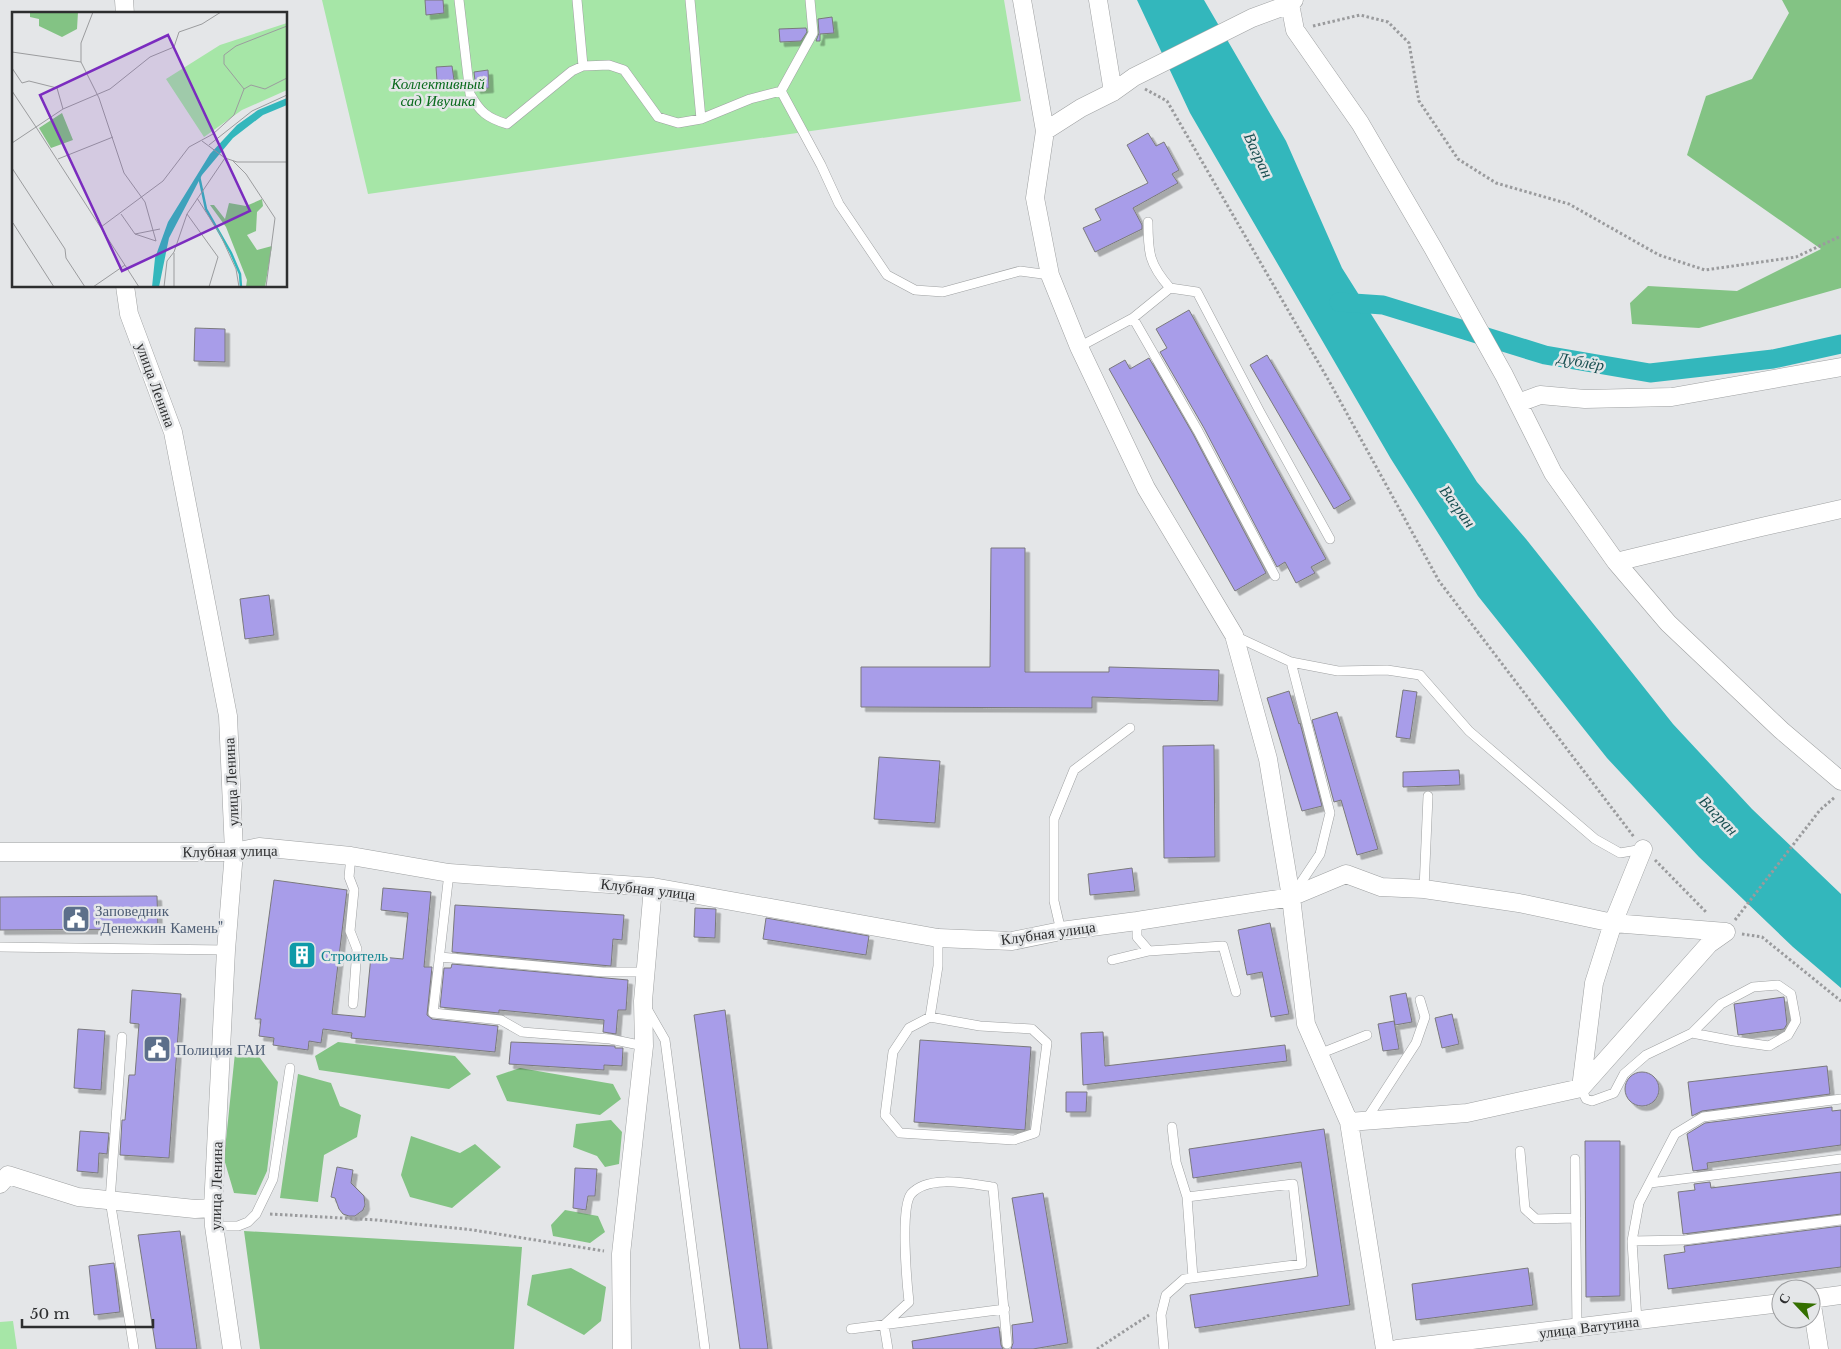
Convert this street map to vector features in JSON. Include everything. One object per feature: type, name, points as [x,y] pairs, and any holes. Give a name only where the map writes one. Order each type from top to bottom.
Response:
[{"type":"street","points":[[1022,0],[1045,131],[1035,198],[1050,275],[1079,347],[1146,488],[1234,635],[1268,759],[1291,897],[1306,1024],[1320,1054],[1357,1121],[1385,1349]]},
{"type":"street","points":[[1098,0],[1113,92]]},
{"type":"street","points":[[1045,131],[1081,108],[1113,92],[1134,77],[1252,18],[1292,2],[1295,30],[1360,123],[1433,248],[1504,375],[1553,473],[1616,562],[1668,623],[1781,730],[1841,781]]},
{"type":"street","name":"улица Ленина","points":[[125,288],[129,314],[173,432],[228,716],[234,852],[226,950],[213,1208],[232,1349]]},
{"type":"street","points":[[1518,403],[1540,396],[1585,399],[1672,397],[1841,367]]},
{"type":"street","points":[[1616,562],[1841,510]]},
{"type":"street","name":"Клубная улица","points":[[0,852],[234,852],[259,847],[351,856],[449,873],[653,886],[938,938],[1012,940],[1291,897],[1346,874],[1381,887],[1424,889],[1519,904],[1613,923],[1726,932]]},
{"type":"street","points":[[1581,1088],[1594,983],[1613,923],[1643,849]]},
{"type":"street","points":[[622,1349],[621,1254],[644,1046],[643,1001],[653,886]]},
{"type":"street","points":[[1357,1121],[1467,1112],[1581,1088],[1709,944],[1726,932]]},
{"type":"street","points":[[4,1179],[78,1197],[195,1209],[213,1208]]},
{"type":"street","points":[[1821,1298],[1841,1295]]},
{"type":"street","name":"улица Ватутина","points":[[1397,1349],[1771,1304]]},
{"type":"street","points":[[1816,1329],[1819,1349]]},
{"type":"lane","points":[[459,0],[470,94],[477,107],[491,119],[507,124],[572,71],[583,66],[609,65],[624,70],[658,117],[678,123],[702,119],[750,99],[781,91],[813,33],[810,0]]},
{"type":"lane","points":[[577,0],[583,66]]},
{"type":"lane","points":[[690,0],[702,119]]},
{"type":"lane","points":[[781,91],[839,204],[886,275],[915,290],[943,292],[1020,271],[1050,275]]},
{"type":"lane","points":[[1148,222],[1148,252],[1159,276],[1170,288],[1197,292],[1330,539]]},
{"type":"lane","points":[[1079,347],[1132,318],[1170,288]]},
{"type":"lane","points":[[1132,318],[1198,430],[1275,576]]},
{"type":"lane","points":[[1234,635],[1291,662],[1338,671],[1387,670],[1420,675],[1469,731],[1594,840],[1620,853],[1643,849]]},
{"type":"lane","points":[[1291,662],[1330,813],[1320,854],[1291,897]]},
{"type":"lane","points":[[1061,931],[1054,901],[1054,819],[1074,770],[1130,728]]},
{"type":"lane","points":[[1424,889],[1428,796]]},
{"type":"lane","points":[[351,856],[349,877],[354,890],[350,930],[357,949],[353,1004]]},
{"type":"lane","points":[[449,873],[433,1013],[501,1020],[522,1032],[610,1039],[644,1046]]},
{"type":"lane","points":[[1137,921],[1137,937],[1148,951]]},
{"type":"lane","points":[[930,1017],[938,966],[938,938]]},
{"type":"lane","points":[[0,946],[226,950]]},
{"type":"lane","points":[[1112,960],[1148,951],[1223,946],[1236,992]]},
{"type":"lane","points":[[440,957],[603,972],[646,972]]},
{"type":"lane","points":[[1581,1088],[1586,1099],[1592,1101],[1614,1093],[1624,1074],[1646,1055],[1692,1032],[1721,1004],[1753,987],[1778,985],[1791,994],[1796,1021],[1788,1035],[1769,1046],[1734,1042],[1692,1032]]},
{"type":"lane","points":[[1357,1121],[1416,1043],[1425,1017],[1420,1000]]},
{"type":"lane","points":[[643,1001],[666,1040],[705,1349]]},
{"type":"lane","points":[[930,1017],[980,1026],[1032,1029],[1047,1043],[1035,1132],[1014,1140],[900,1133],[885,1115],[893,1052],[910,1028],[930,1017]]},
{"type":"lane","points":[[1320,1054],[1367,1035]]},
{"type":"lane","points":[[122,1037],[110,1200],[134,1349]]},
{"type":"lane","points":[[214,1226],[238,1226],[248,1222],[256,1214],[273,1179],[290,1068]]},
{"type":"lane","points":[[1637,1321],[1632,1241],[1639,1203],[1676,1134],[1703,1118],[1841,1098]]},
{"type":"lane","points":[[1172,1127],[1176,1162],[1187,1197],[1193,1278]]},
{"type":"lane","points":[[1520,1151],[1525,1209],[1536,1218],[1576,1218]]},
{"type":"lane","points":[[1575,1159],[1577,1328]]},
{"type":"lane","points":[[1650,1183],[1841,1159]]},
{"type":"lane","points":[[884,1325],[909,1302],[906,1276],[906,1209],[911,1194],[930,1184],[956,1182],[993,1188],[1007,1344]]},
{"type":"lane","points":[[1164,1349],[1161,1315],[1163,1305],[1166,1295],[1184,1279],[1302,1264],[1293,1184],[1187,1197]]},
{"type":"lane","points":[[1632,1241],[1686,1240],[1841,1220]]},
{"type":"lane","points":[[851,1329],[1005,1309]]},
{"type":"lane","points":[[884,1325],[888,1349]]},
{"type":"path","points":[[1295,30],[1360,15],[1388,22],[1408,43],[1418,101],[1458,159],[1496,183],[1569,204],[1659,255],[1704,270],[1796,257],[1841,236]]},
{"type":"path","points":[[1134,77],[1144,89],[1167,101],[1329,381],[1439,581],[1643,849],[1726,932],[1762,937],[1841,1001]]},
{"type":"path","points":[[1726,932],[1820,810],[1841,791]]},
{"type":"path","points":[[256,1214],[377,1220],[473,1230],[621,1254]]},
{"type":"path","points":[[1097,1349],[1163,1305]]},
{"type":"green space","name":"Коллективный сад Ивушка","points":[[322,0],[1004,0],[1021,101],[368,194]]},
{"type":"green space","points":[[1782,0],[1841,0],[1841,288],[1699,328],[1632,324],[1630,303],[1648,286],[1737,291],[1821,249],[1687,155],[1706,96],[1752,79],[1789,13]]},
{"type":"green space","points":[[338,1042],[455,1056],[471,1074],[449,1089],[319,1070],[315,1056]]},
{"type":"green space","points":[[235,1053],[257,1054],[278,1082],[267,1171],[256,1195],[234,1193],[224,1159]]},
{"type":"green space","points":[[520,1068],[613,1084],[621,1099],[600,1115],[507,1101],[496,1076]]},
{"type":"green space","points":[[298,1074],[331,1083],[340,1106],[361,1115],[357,1137],[324,1155],[318,1202],[280,1198]]},
{"type":"green space","points":[[611,1120],[622,1132],[619,1164],[605,1167],[597,1156],[573,1147],[576,1124]]},
{"type":"green space","points":[[411,1136],[460,1153],[475,1144],[501,1167],[452,1208],[410,1197],[401,1175]]},
{"type":"green space","points":[[565,1210],[598,1216],[605,1232],[590,1243],[553,1236],[551,1225]]},
{"type":"green space","points":[[244,1231],[522,1247],[514,1349],[260,1349]]},
{"type":"green space","points":[[571,1268],[606,1287],[601,1321],[584,1335],[527,1305],[532,1275]]},
{"type":"green space","points":[[13,1321],[17,1349],[0,1349],[0,1322]]},
{"type":"water","name":"Вагран","points":[[1137,0],[1204,0],[1286,141],[1342,268],[1477,482],[1526,539],[1673,724],[1752,809],[1841,894],[1841,988],[1793,947],[1699,857],[1607,758],[1478,596],[1391,459],[1190,113]]},
{"type":"building","points":[[425,0],[443,0],[444,13],[426,15]]},
{"type":"building","points":[[832,17],[834,33],[820,34],[820,41],[816,41],[819,33],[818,19]]},
{"type":"building","points":[[806,28],[807,32],[801,41],[780,42],[779,29]]},
{"type":"building","points":[[452,66],[454,80],[437,81],[436,67]]},
{"type":"building","points":[[488,70],[489,88],[476,89],[474,72]]},
{"type":"building","points":[[1148,133],[1156,146],[1164,142],[1179,170],[1172,174],[1178,183],[1133,208],[1142,225],[1142,229],[1095,252],[1083,228],[1101,220],[1095,209],[1148,183],[1127,145]]},
{"type":"building","points":[[1189,310],[1326,559],[1311,567],[1315,573],[1296,583],[1285,562],[1277,567],[1204,428],[1160,352],[1167,348],[1156,329]]},
{"type":"building","points":[[195,328],[225,329],[225,362],[194,361]]},
{"type":"building","points":[[1267,355],[1351,499],[1334,509],[1250,365]]},
{"type":"building","points":[[1149,358],[1193,434],[1266,573],[1235,591],[1109,369],[1125,360],[1130,369]]},
{"type":"building","points":[[991,548],[1025,548],[1025,672],[1109,672],[1109,667],[1219,670],[1218,701],[1092,697],[1092,708],[861,707],[861,667],[990,667]]},
{"type":"building","points":[[269,595],[274,635],[245,639],[240,599]]},
{"type":"building","points":[[1403,690],[1417,692],[1410,739],[1396,737]]},
{"type":"building","points":[[1289,691],[1300,723],[1322,806],[1302,811],[1267,698]]},
{"type":"building","points":[[1337,712],[1378,849],[1357,855],[1341,800],[1334,802],[1312,720]]},
{"type":"building","points":[[1214,745],[1215,857],[1164,858],[1163,746]]},
{"type":"building","points":[[879,757],[940,761],[935,823],[874,819]]},
{"type":"building","points":[[1459,770],[1460,785],[1403,787],[1403,772]]},
{"type":"building","points":[[1132,868],[1135,891],[1090,895],[1088,874]]},
{"type":"building","points":[[274,880],[347,890],[332,1014],[365,1017],[371,956],[403,959],[408,913],[381,910],[383,888],[431,892],[424,967],[432,967],[427,1015],[432,1019],[498,1026],[495,1052],[351,1038],[352,1033],[323,1029],[321,1043],[309,1041],[308,1050],[273,1045],[274,1038],[259,1036],[261,1019],[255,1019]]},
{"type":"building","points":[[157,896],[158,929],[0,930],[0,897]]},
{"type":"building","points":[[455,905],[624,915],[622,940],[613,939],[611,966],[452,952]]},
{"type":"building","points":[[695,908],[716,909],[715,938],[694,937]]},
{"type":"building","points":[[766,918],[869,936],[866,955],[763,939]]},
{"type":"building","points":[[1270,923],[1289,1014],[1271,1017],[1262,972],[1247,975],[1238,930]]},
{"type":"building","points":[[452,964],[628,980],[626,1010],[618,1010],[616,1034],[603,1032],[604,1020],[499,1010],[499,1013],[440,1007],[444,968],[451,968]]},
{"type":"building","name":"Полиция ГАИ","points":[[132,990],[181,994],[169,1158],[120,1155],[122,1120],[125,1120],[129,1075],[135,1075],[139,1024],[130,1023]]},
{"type":"building","points":[[1406,993],[1412,1022],[1395,1025],[1390,996]]},
{"type":"building","points":[[1784,997],[1787,1024],[1784,1029],[1738,1035],[1734,1004]]},
{"type":"building","points":[[725,1010],[768,1349],[740,1349],[694,1015]]},
{"type":"building","points":[[1452,1014],[1459,1044],[1442,1048],[1435,1018]]},
{"type":"building","points":[[1394,1021],[1399,1049],[1383,1051],[1378,1024]]},
{"type":"building","points":[[78,1029],[105,1031],[101,1090],[74,1088]]},
{"type":"building","points":[[1103,1032],[1105,1066],[1285,1045],[1287,1061],[1083,1085],[1081,1033]]},
{"type":"building","points":[[920,1040],[1031,1047],[1025,1130],[914,1122]]},
{"type":"building","points":[[511,1042],[615,1046],[615,1048],[623,1048],[622,1066],[604,1065],[604,1070],[509,1064]]},
{"type":"building","points":[[1827,1066],[1830,1094],[1702,1111],[1692,1116],[1688,1082]]},
{"type":"building","points":[[1642,1072],[1654,1077],[1659,1089],[1654,1101],[1642,1106],[1630,1101],[1625,1089],[1630,1077]]},
{"type":"building","points":[[1066,1092],[1087,1092],[1086,1112],[1066,1112]]},
{"type":"building","points":[[1832,1107],[1832,1111],[1841,1110],[1841,1145],[1707,1163],[1708,1169],[1693,1171],[1687,1134],[1705,1123]]},
{"type":"building","points":[[1324,1129],[1350,1305],[1195,1328],[1190,1295],[1318,1276],[1301,1162],[1193,1178],[1189,1149]]},
{"type":"building","points":[[80,1131],[109,1133],[107,1154],[99,1153],[98,1173],[77,1171]]},
{"type":"building","points":[[1585,1141],[1620,1141],[1620,1296],[1586,1297]]},
{"type":"building","points":[[337,1167],[353,1170],[351,1183],[364,1196],[365,1205],[363,1210],[355,1216],[343,1214],[335,1198],[331,1197]]},
{"type":"building","points":[[575,1168],[597,1169],[595,1196],[588,1196],[586,1210],[573,1208]]},
{"type":"building","points":[[1841,1172],[1841,1214],[1683,1234],[1678,1192],[1695,1190],[1694,1184],[1710,1182],[1711,1188]]},
{"type":"building","points":[[1043,1193],[1068,1343],[1033,1349],[1011,1349],[1013,1343],[1012,1325],[1033,1322],[1012,1198]]},
{"type":"building","points":[[1841,1226],[1841,1267],[1668,1289],[1664,1255],[1685,1252],[1684,1246]]},
{"type":"building","points":[[180,1231],[197,1349],[156,1349],[138,1235]]},
{"type":"building","points":[[114,1263],[120,1312],[94,1315],[89,1266]]},
{"type":"building","points":[[1528,1268],[1533,1305],[1416,1320],[1412,1284]]},
{"type":"building","points":[[999,1327],[1003,1349],[913,1349],[912,1341]]},
{"type":"waterway","name":"Дублёр","points":[[1339,302],[1383,305],[1545,355],[1650,373],[1773,359],[1841,344]]},
{"type":"place","name":"Заповедник \"Денежкин Камень\"","points":[[76,919]]},
{"type":"place","name":"Строитель","points":[[302,955]]},
{"type":"place","name":"Полиция ГАИ","points":[[157,1049]]}]
